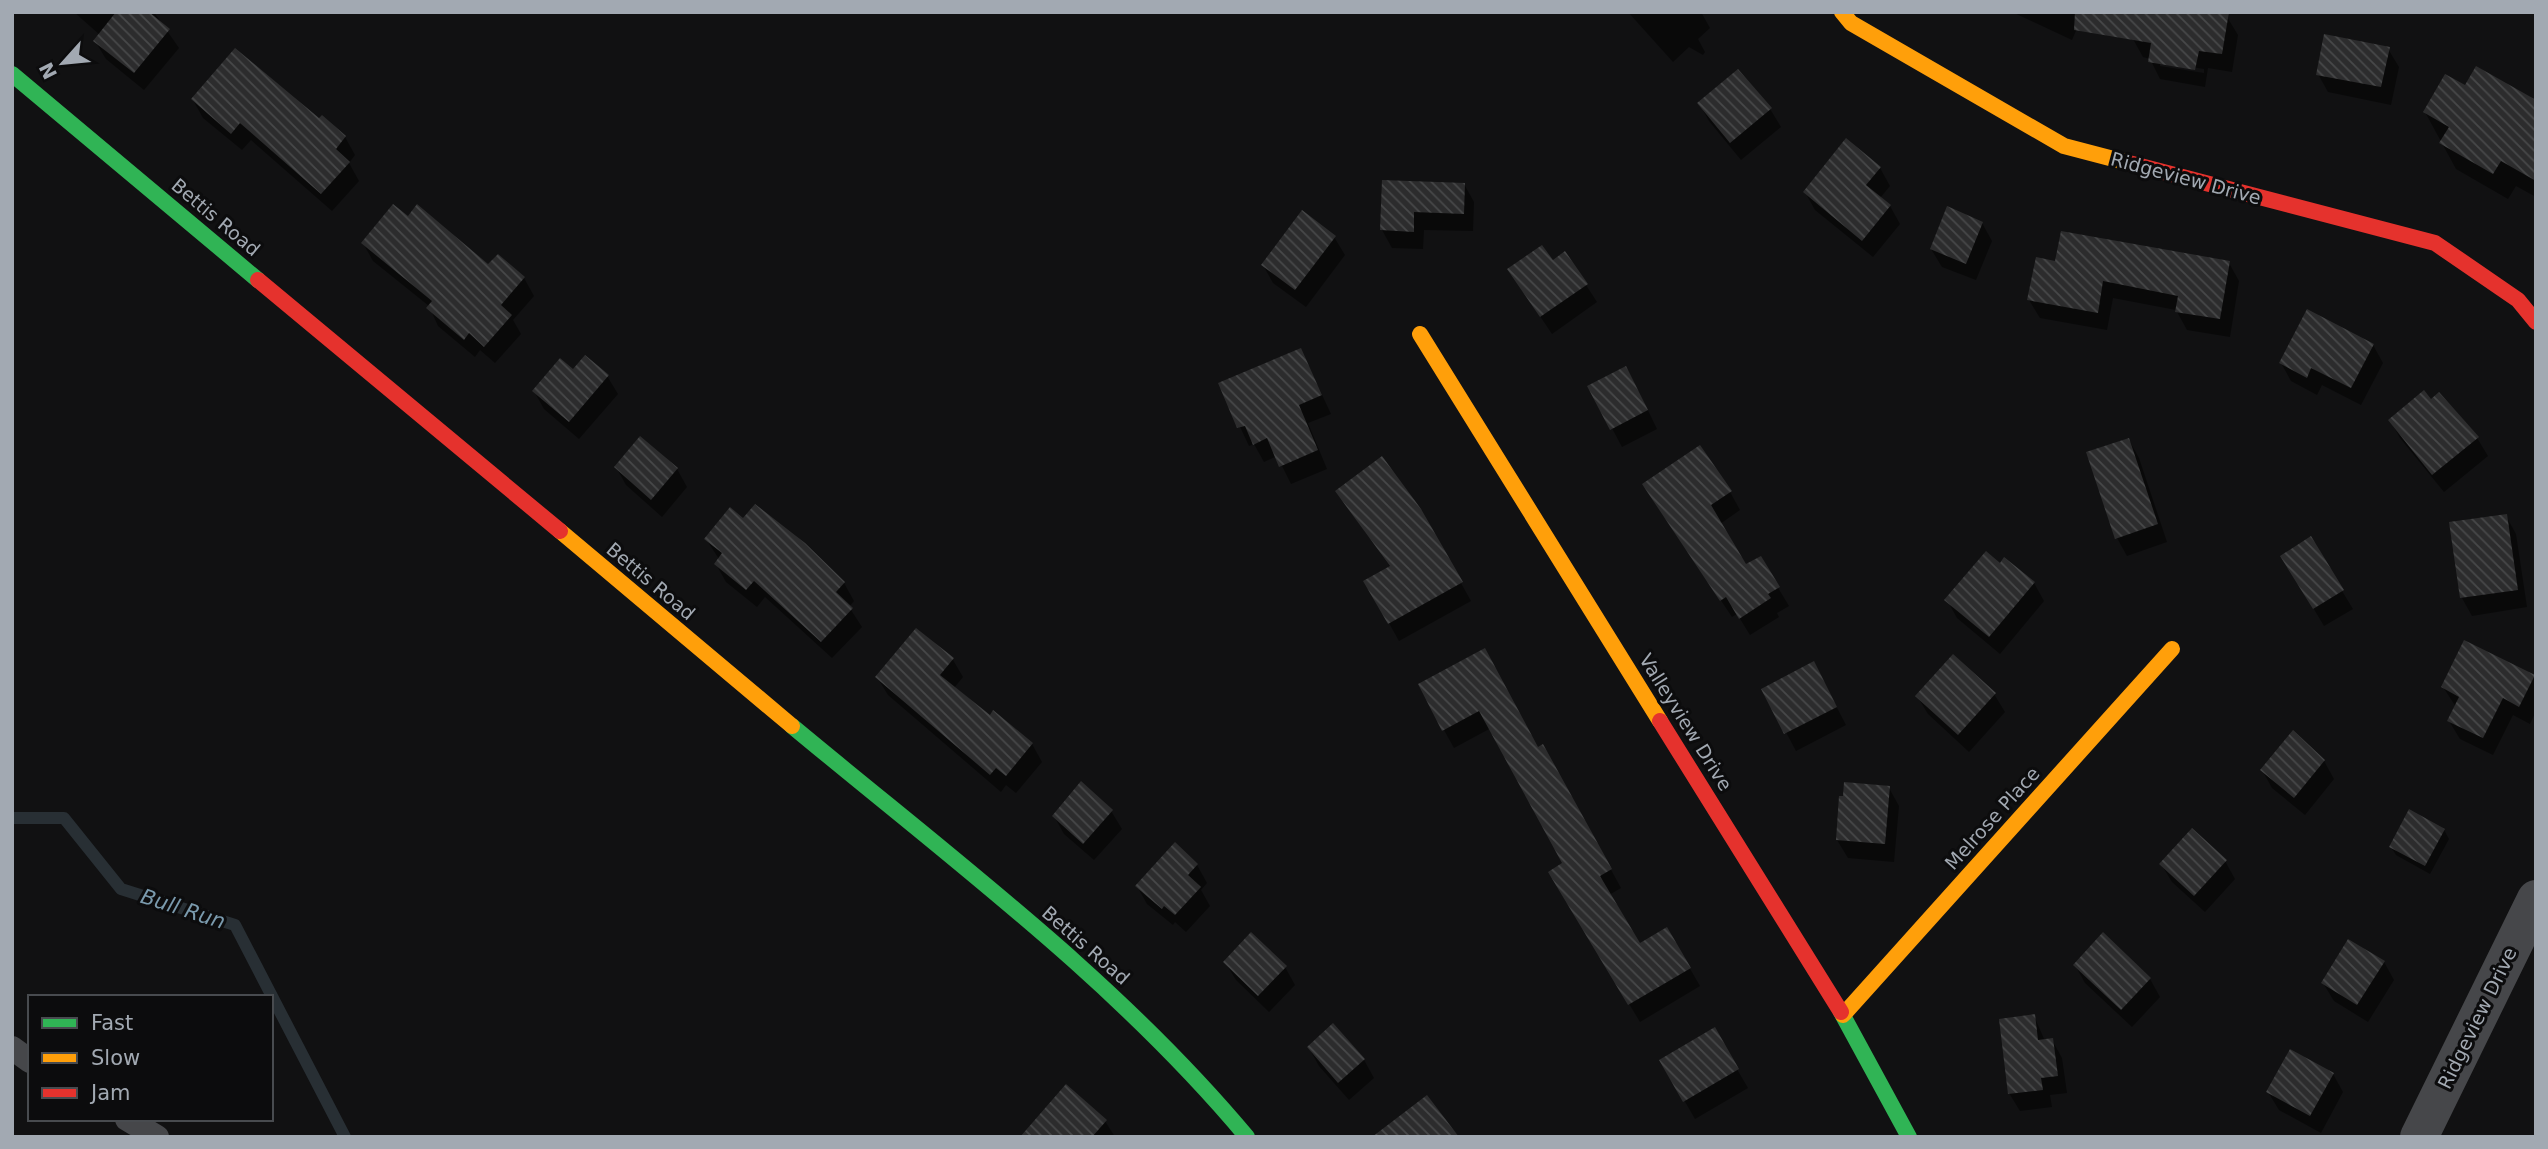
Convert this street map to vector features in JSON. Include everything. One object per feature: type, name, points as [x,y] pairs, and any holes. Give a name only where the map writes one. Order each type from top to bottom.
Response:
[{"type":"street","name":"Ridgeview Drive","points":[[1842,12],[1850,23],[2064,146],[2435,243],[2518,300],[2536,322]]},
{"type":"street","name":"Bettis Road","points":[[12,74],[1100,983],[1201,1083],[1247,1137]]},
{"type":"street","name":"Valleyview Drive","points":[[1420,334],[1843,1015],[1909,1137]]},
{"type":"street","name":"Melrose Place","points":[[1843,1015],[2172,649]]},
{"type":"street","name":"Ridgeview Drive","points":[[2419,1137],[2536,899]]},
{"type":"lane","points":[[12,1048],[28,1060]]},
{"type":"lane","points":[[130,1121],[157,1137]]},
{"type":"building","points":[[116,12],[149,12],[170,29],[134,73],[93,41]]},
{"type":"building","points":[[2075,12],[2229,12],[2222,54],[2199,51],[2195,70],[2148,62],[2151,43],[2074,30]]},
{"type":"building","points":[[2324,34],[2390,47],[2381,87],[2316,75]]},
{"type":"building","points":[[235,48],[319,118],[322,115],[346,136],[336,149],[350,162],[321,194],[240,123],[231,134],[191,99]]},
{"type":"building","points":[[2476,66],[2536,100],[2536,181],[2501,161],[2493,174],[2439,143],[2449,127],[2423,112],[2445,74],[2465,85]]},
{"type":"building","points":[[1738,69],[1772,108],[1730,143],[1697,103]]},
{"type":"building","points":[[1846,138],[1881,167],[1866,185],[1891,205],[1862,241],[1803,192]]},
{"type":"building","points":[[1382,180],[1465,183],[1464,214],[1414,212],[1414,232],[1380,230]]},
{"type":"building","points":[[393,204],[408,216],[417,204],[488,264],[498,254],[525,277],[501,305],[512,315],[484,347],[469,333],[464,340],[426,308],[432,301],[361,243]]},
{"type":"building","points":[[1947,206],[1983,222],[1966,264],[1930,249]]},
{"type":"building","points":[[1302,210],[1336,236],[1295,290],[1261,265]]},
{"type":"building","points":[[2061,231],[2230,261],[2220,319],[2175,312],[2178,296],[2103,281],[2098,313],[2027,300],[2036,257],[2055,261]]},
{"type":"building","points":[[1542,245],[1553,260],[1565,251],[1588,284],[1540,317],[1507,269]]},
{"type":"building","points":[[2307,309],[2374,344],[2351,388],[2311,368],[2307,378],[2279,363]]},
{"type":"building","points":[[1301,348],[1322,395],[1299,405],[1318,450],[1279,467],[1267,438],[1253,445],[1245,426],[1237,428],[1218,383]]},
{"type":"building","points":[[585,355],[609,375],[569,422],[532,391],[560,358],[573,369]]},
{"type":"building","points":[[1626,366],[1648,410],[1610,430],[1587,386]]},
{"type":"building","points":[[2424,390],[2431,399],[2439,392],[2479,437],[2432,475],[2388,420]]},
{"type":"building","points":[[640,436],[678,468],[651,500],[614,467]]},
{"type":"building","points":[[2129,438],[2158,524],[2115,539],[2086,452]]},
{"type":"building","points":[[1700,445],[1732,491],[1711,505],[1746,564],[1761,556],[1780,587],[1768,594],[1771,598],[1739,619],[1726,597],[1720,601],[1642,484]]},
{"type":"building","points":[[1382,456],[1421,509],[1463,582],[1388,624],[1363,581],[1390,566],[1335,491]]},
{"type":"building","points":[[755,504],[805,543],[845,582],[836,592],[853,608],[821,642],[754,581],[746,590],[714,564],[722,553],[704,539],[730,507],[743,518]]},
{"type":"building","points":[[2507,514],[2518,590],[2460,598],[2449,522]]},
{"type":"building","points":[[2311,536],[2344,590],[2313,609],[2280,556]]},
{"type":"building","points":[[1986,551],[2000,563],[2004,557],[2035,582],[1989,637],[1944,600]]},
{"type":"building","points":[[916,628],[954,658],[940,675],[990,715],[993,710],[1033,743],[1006,776],[996,768],[990,775],[875,677]]},
{"type":"building","points":[[2464,640],[2535,675],[2519,707],[2503,698],[2483,738],[2447,721],[2459,697],[2441,687]]},
{"type":"building","points":[[1485,648],[1538,747],[1543,744],[1612,869],[1600,876],[1640,943],[1667,927],[1691,968],[1628,1005],[1548,872],[1562,863],[1479,711],[1442,731],[1418,684]]},
{"type":"building","points":[[1953,654],[1996,693],[1958,735],[1915,696]]},
{"type":"building","points":[[1814,661],[1837,707],[1784,734],[1761,689]]},
{"type":"building","points":[[2293,730],[2325,760],[2294,798],[2260,770]]},
{"type":"building","points":[[1081,781],[1113,810],[1083,844],[1052,816]]},
{"type":"building","points":[[1844,782],[1890,786],[1885,844],[1836,840],[1839,796],[1843,796]]},
{"type":"building","points":[[2409,809],[2445,829],[2425,866],[2389,847]]},
{"type":"building","points":[[2192,828],[2227,860],[2194,896],[2159,864]]},
{"type":"building","points":[[1175,842],[1198,864],[1188,875],[1201,887],[1175,915],[1164,906],[1162,909],[1135,886]]},
{"type":"building","points":[[1251,932],[1287,966],[1258,996],[1223,962]]},
{"type":"building","points":[[2103,932],[2151,978],[2121,1010],[2073,965]]},
{"type":"building","points":[[2348,939],[2385,961],[2357,1005],[2321,983]]},
{"type":"building","points":[[2035,1014],[2038,1040],[2053,1038],[2058,1076],[2041,1078],[2043,1090],[2008,1094],[1999,1019]]},
{"type":"building","points":[[1333,1023],[1365,1059],[1338,1083],[1307,1047]]},
{"type":"building","points":[[1715,1027],[1739,1069],[1683,1102],[1659,1060]]},
{"type":"building","points":[[2290,1049],[2334,1073],[2310,1116],[2266,1092]]},
{"type":"building","points":[[1066,1084],[1107,1120],[1092,1137],[1020,1137]]},
{"type":"building","points":[[1427,1095],[1459,1137],[1372,1137]]},
{"type":"waterway","name":"Bull Run","points":[[12,818],[64,818],[121,889],[235,925],[271,995]]},
{"type":"waterway","name":"Bull Run","points":[[273,998],[345,1137]]},
{"type":"traffic: fast","points":[[12,74],[258,280]]},
{"type":"traffic: fast","points":[[792,726],[1087,972],[1143,1025],[1247,1137]]},
{"type":"traffic: fast","points":[[1841,1012],[1909,1137]]},
{"type":"traffic: slow","points":[[1842,12],[1851,23],[2064,146],[2125,162]]},
{"type":"traffic: slow","points":[[1420,334],[1660,721]]},
{"type":"traffic: slow","points":[[560,531],[792,726]]},
{"type":"traffic: slow","points":[[1843,1015],[2172,649]]},
{"type":"traffic: jam","points":[[2125,162],[2435,243],[2518,300],[2536,322]]},
{"type":"traffic: jam","points":[[258,280],[560,531]]},
{"type":"traffic: jam","points":[[1660,721],[1841,1012]]}]
